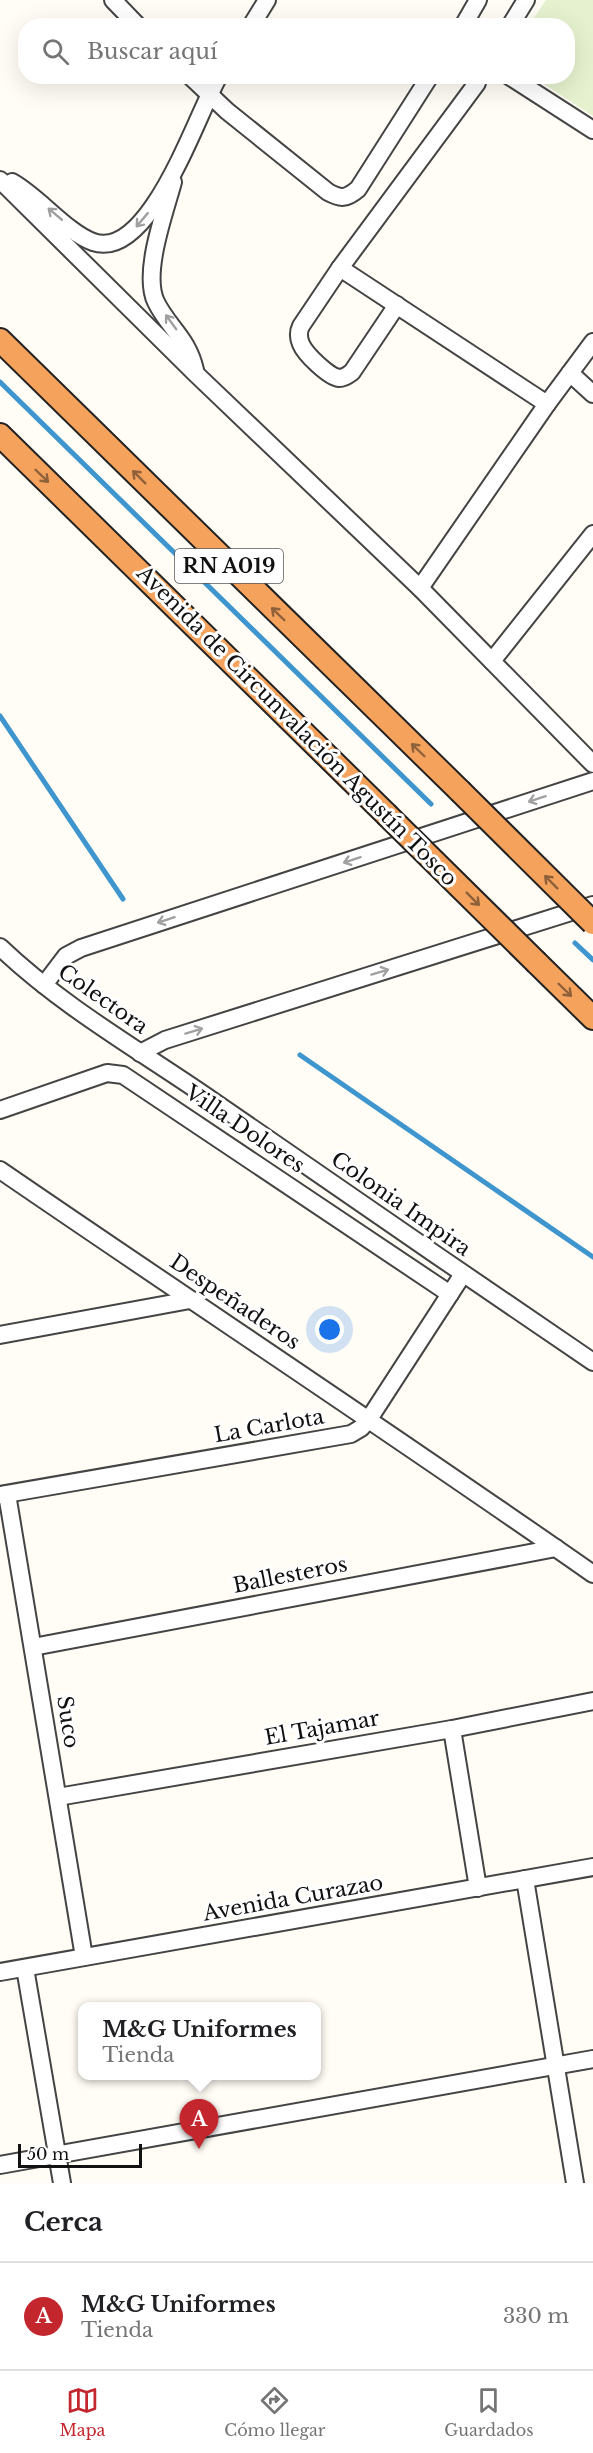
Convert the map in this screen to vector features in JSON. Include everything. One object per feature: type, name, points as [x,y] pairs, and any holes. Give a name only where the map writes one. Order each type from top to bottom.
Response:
[{"type":"highway","name":"RN A019","points":[[0,340],[593,923]]},
{"type":"highway","name":"Avenida de Circunvalación Agustín Tosco","points":[[0,435],[593,1018]]},
{"type":"street","points":[[113,0],[130,18]]},
{"type":"street","points":[[256,18],[267,0]]},
{"type":"street","points":[[468,18],[478,0]]},
{"type":"street","points":[[515,18],[526,0]]},
{"type":"street","points":[[198,84],[227,111],[328,192],[340,199],[350,196],[358,189],[425,84]]},
{"type":"street","points":[[0,178],[29,192],[90,241],[110,244],[134,229],[144,219],[179,162],[215,84]]},
{"type":"street","points":[[398,305],[352,372],[344,378],[337,378],[330,374],[306,353],[298,333],[300,326],[340,268],[476,84]]},
{"type":"street","points":[[521,84],[593,130]]},
{"type":"street","points":[[179,162],[151,276],[155,301],[185,342],[196,374]]},
{"type":"street","points":[[0,178],[196,374],[420,588],[593,764]]},
{"type":"street","points":[[75,254],[90,241]]},
{"type":"street","points":[[340,268],[547,404]]},
{"type":"street","points":[[140,318],[155,301]]},
{"type":"street","points":[[420,588],[547,404],[593,342]]},
{"type":"street","points":[[570,373],[593,394]]},
{"type":"street","points":[[492,661],[593,534]]},
{"type":"street","points":[[44,985],[66,956],[81,948],[593,781]]},
{"type":"street","points":[[140,1053],[165,1040],[593,905]]},
{"type":"street","name":"Colectora","points":[[0,947],[44,985],[185,1082]]},
{"type":"street","name":"Villa Dolores","points":[[0,1110],[107,1073],[123,1074],[450,1294]]},
{"type":"street","name":"Colonia Impira","points":[[185,1082],[593,1362]]},
{"type":"street","name":"Despeñaderos","points":[[0,1170],[369,1419],[593,1574]]},
{"type":"street","name":"La Carlota","points":[[4,1495],[351,1434],[369,1419],[463,1274]]},
{"type":"street","points":[[0,1335],[190,1300]]},
{"type":"street","name":"Suco","points":[[4,1495],[33,1647],[84,1957]]},
{"type":"street","name":"Ballesteros","points":[[33,1647],[556,1548]]},
{"type":"street","name":"El Tajamar","points":[[58,1797],[452,1729],[593,1701]]},
{"type":"street","points":[[452,1729],[478,1888]]},
{"type":"street","name":"Avenida Curazao","points":[[0,1972],[593,1867]]},
{"type":"street","points":[[525,1879],[575,2183]]},
{"type":"street","points":[[25,1968],[62,2183]]},
{"type":"street","points":[[0,2165],[593,2059]]},
{"type":"green space","points":[[546,0],[593,0],[593,116],[544,84],[575,84],[575,18],[534,18]]},
{"type":"waterway","points":[[0,382],[431,804]]},
{"type":"waterway","points":[[0,716],[123,899]]},
{"type":"waterway","points":[[575,943],[593,960]]},
{"type":"waterway","points":[[300,1055],[593,1257]]},
{"type":"place","name":"M&G Uniformes","points":[[199,2149]]}]
